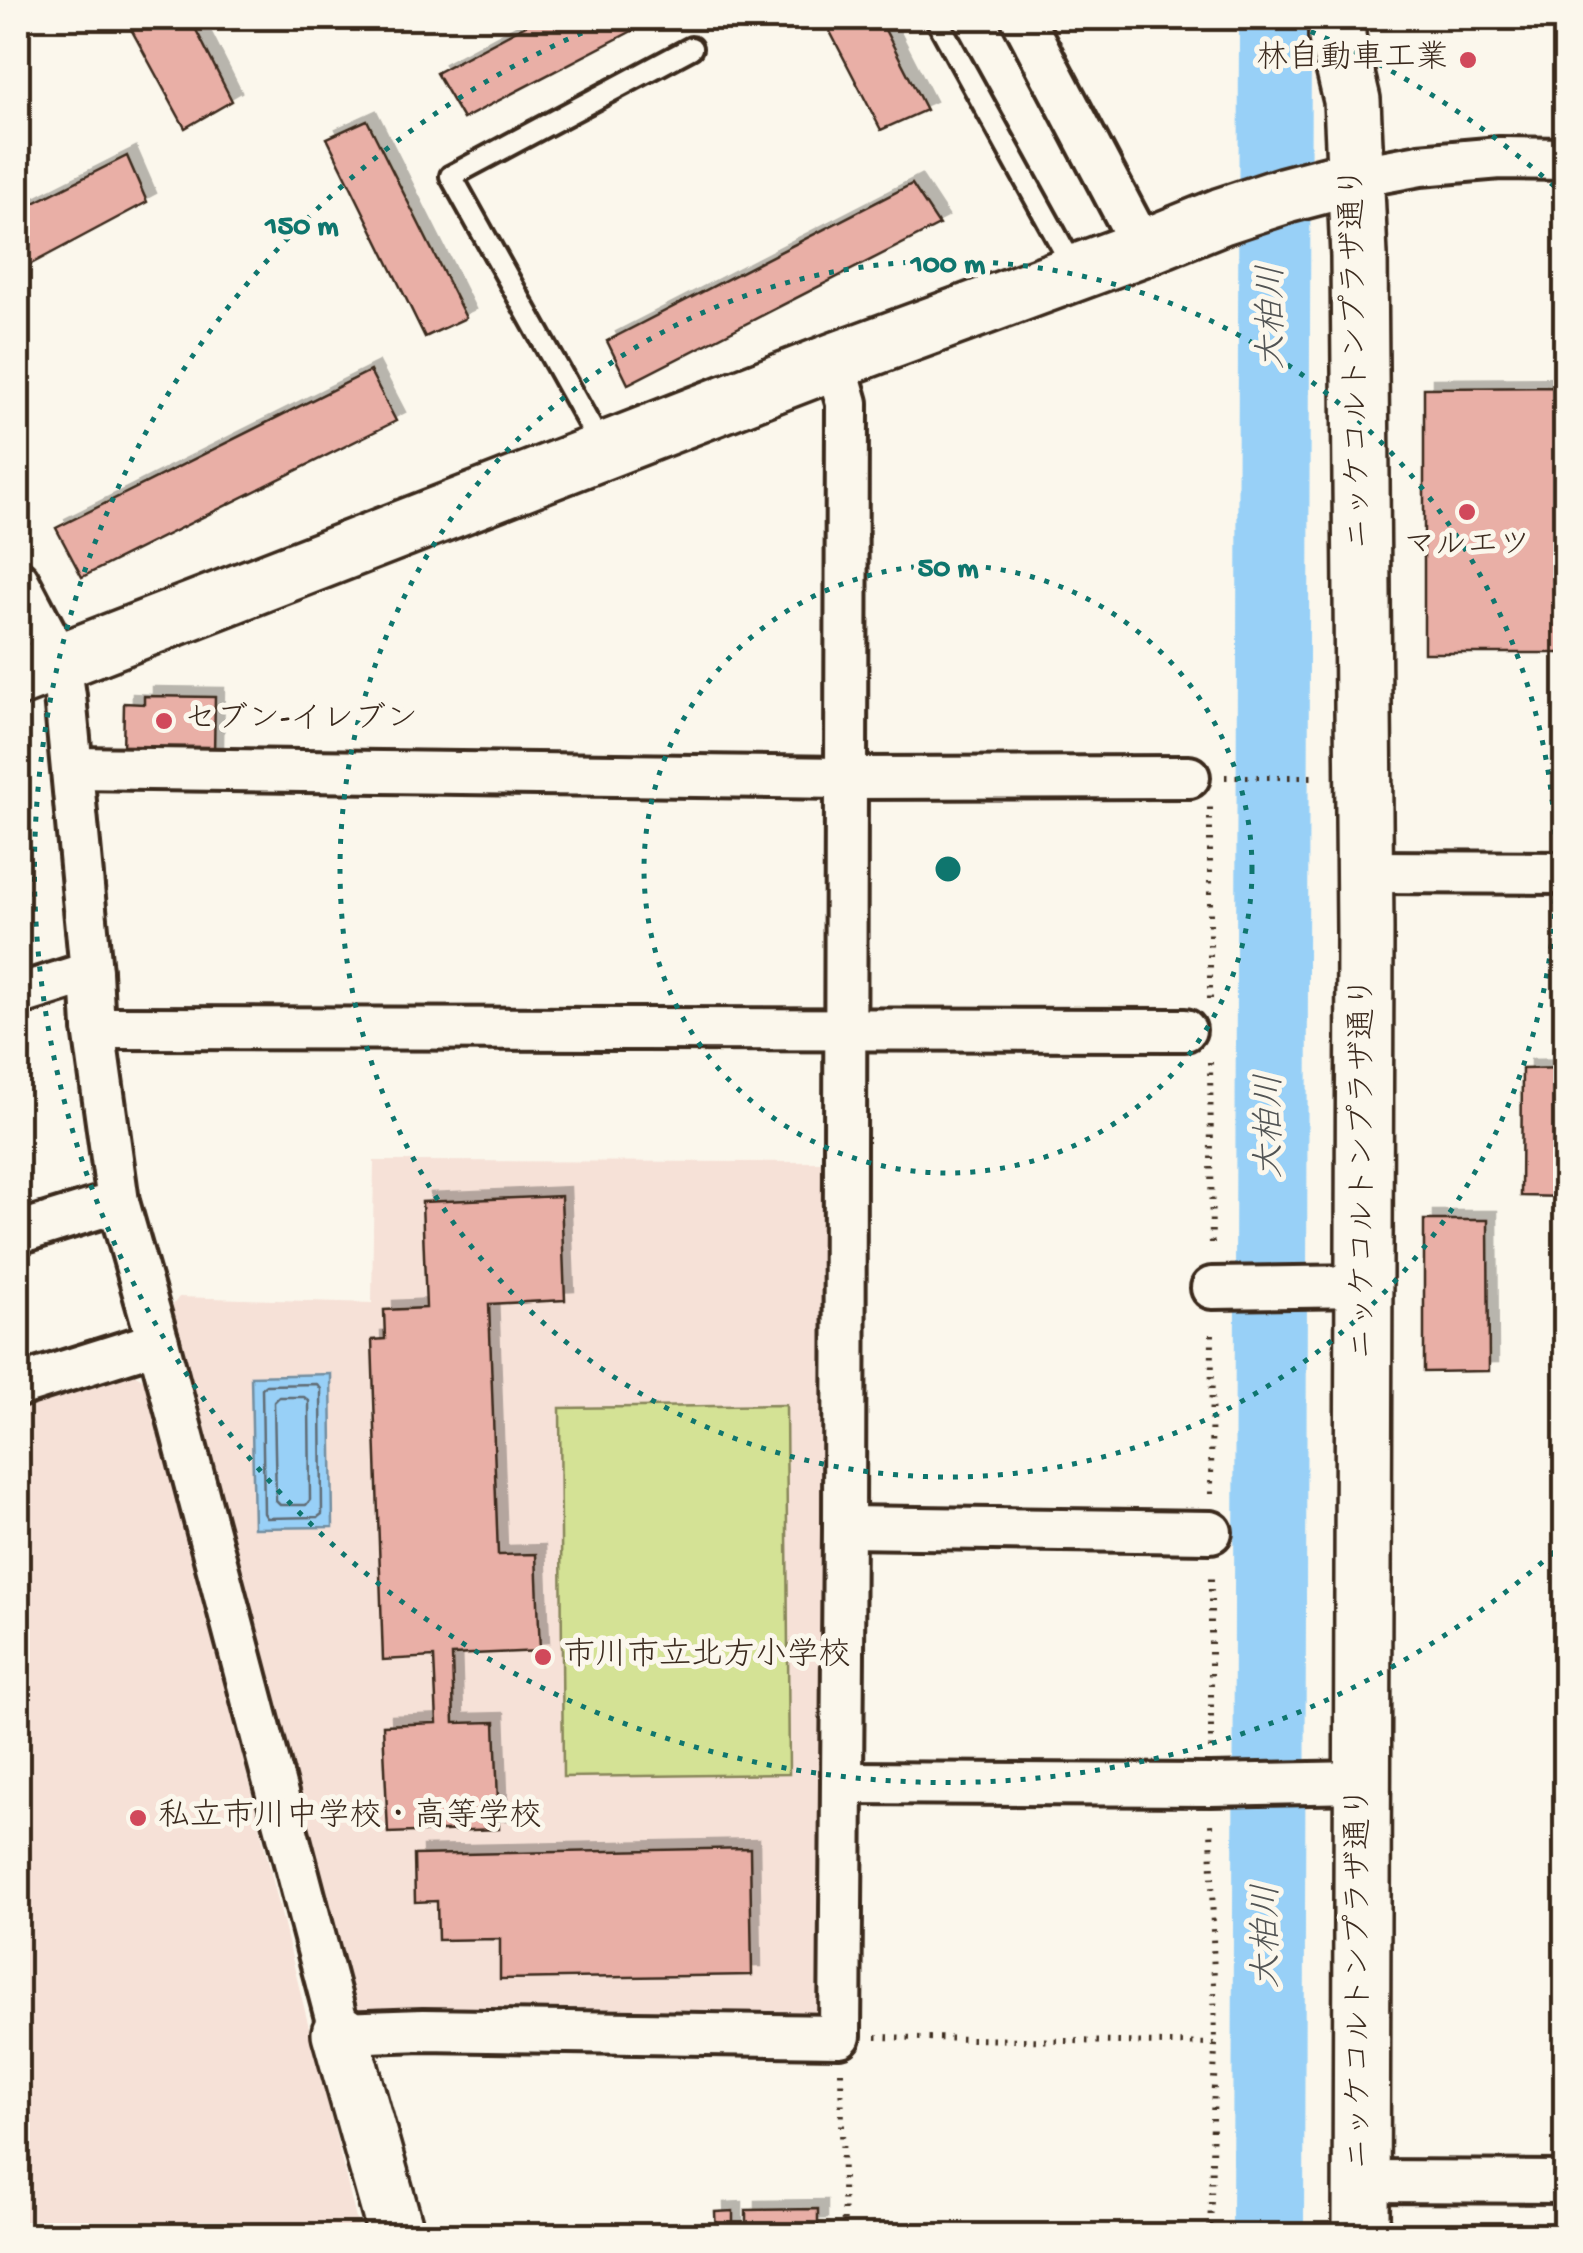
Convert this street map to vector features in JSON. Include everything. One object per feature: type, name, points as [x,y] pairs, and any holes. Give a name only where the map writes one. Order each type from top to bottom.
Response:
[{"type":"street","points":[[1022,18],[1143,248]]},
{"type":"street","name":"ニッケコルトンプラザ通り","points":[[1337,18],[1337,37],[1352,100]]},
{"type":"street","name":"ニッケコルトンプラザ通り","points":[[1361,2236],[1339,1782],[1338,1286],[1364,872],[1359,256],[1332,182],[1374,18]]},
{"type":"street","points":[[38,670],[835,361],[1222,216],[1332,182],[1420,164],[1500,158],[1566,159]]},
{"type":"street","points":[[340,2034],[422,2030],[840,2036],[846,402],[835,361]]},
{"type":"street","points":[[18,581],[38,670],[73,768],[94,1028],[118,1202],[397,2236]]},
{"type":"street","points":[[73,768],[844,778],[1200,777]]},
{"type":"street","points":[[1364,872],[1566,873]]},
{"type":"street","points":[[18,996],[91,972]]},
{"type":"street","points":[[94,1028],[1185,1030]]},
{"type":"street","points":[[18,1233],[118,1202]]},
{"type":"street","points":[[1212,1288],[1338,1286]]},
{"type":"street","points":[[18,1386],[158,1342]]},
{"type":"street","points":[[844,1527],[1211,1532]]},
{"type":"street","points":[[842,1783],[1339,1782]]},
{"type":"street","points":[[1360,2182],[1566,2182]]},
{"type":"lane","points":[[936,18],[1076,272]]},
{"type":"lane","points":[[604,450],[451,176],[692,48]]},
{"type":"path","points":[[1200,777],[1311,776]]},
{"type":"path","points":[[844,2236],[840,2036],[1215,2044]]},
{"type":"shaded area","name":"市川市立北方小学校","points":[[374,1161],[823,1162],[825,2004],[809,2021],[375,2024],[356,2008],[169,1310],[179,1297],[372,1303]]},
{"type":"shaded area","name":"私立市川中学校・高等学校","points":[[124,1368],[151,1384],[360,2235],[18,2235],[18,1401]]},
{"type":"green space","points":[[786,1405],[789,1774],[563,1777],[560,1408]]},
{"type":"water","points":[[331,1374],[333,1527],[254,1528],[251,1376]]},
{"type":"building","points":[[125,18],[190,18],[232,101],[185,128]]},
{"type":"building","points":[[539,18],[657,18],[463,119],[436,73]]},
{"type":"building","points":[[823,18],[879,18],[926,110],[881,130]]},
{"type":"building","points":[[367,120],[466,318],[425,337],[327,138]]},
{"type":"building","points":[[127,156],[147,202],[18,271],[18,211]]},
{"type":"building","points":[[912,184],[939,225],[628,384],[607,341]]},
{"type":"building","points":[[370,371],[396,421],[82,577],[56,528]]},
{"type":"building","points":[[1566,387],[1566,653],[1424,653],[1424,388]]},
{"type":"building","points":[[144,696],[215,697],[214,755],[123,754],[124,703],[144,704]]},
{"type":"building","points":[[1566,1068],[1566,1197],[1521,1196],[1522,1069]]},
{"type":"building","points":[[561,1196],[565,1300],[489,1304],[498,1555],[536,1554],[540,1651],[452,1655],[454,1723],[495,1722],[499,1829],[388,1833],[383,1725],[437,1723],[434,1657],[383,1660],[372,1340],[385,1339],[384,1310],[426,1308],[422,1202]]},
{"type":"building","points":[[1424,1220],[1488,1220],[1489,1371],[1424,1372]]},
{"type":"building","points":[[750,1848],[752,1975],[500,1979],[500,1939],[438,1940],[437,1901],[415,1902],[414,1855]]},
{"type":"building","points":[[818,2209],[818,2227],[746,2229],[746,2210]]},
{"type":"building","points":[[733,2211],[733,2236],[716,2236],[715,2212]]},
{"type":"waterway","name":"大柏川","points":[[1268,2236],[1275,18]]},
{"type":"place","name":"林自動車工業","points":[[1468,60]]},
{"type":"place","name":"マルエツ","points":[[1467,512]]},
{"type":"place","name":"セブン-イレブン","points":[[164,721]]},
{"type":"place","name":"市川市立北方小学校","points":[[543,1657]]},
{"type":"place","name":"私立市川中学校・高等学校","points":[[138,1818]]}]
